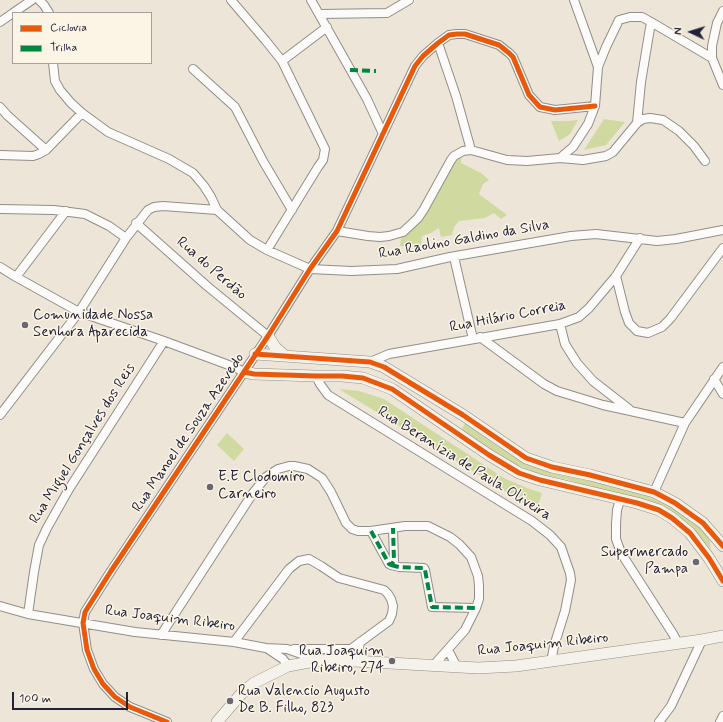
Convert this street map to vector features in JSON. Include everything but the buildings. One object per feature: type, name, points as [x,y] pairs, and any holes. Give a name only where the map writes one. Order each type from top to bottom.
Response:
[{"type":"street","points":[[14,12],[32,0]]},
{"type":"street","points":[[39,0],[48,12]]},
{"type":"street","points":[[231,0],[282,62],[323,144],[325,151],[320,164],[268,250]]},
{"type":"street","points":[[311,0],[366,99],[383,134]]},
{"type":"street","points":[[319,14],[387,13],[409,0]]},
{"type":"street","points":[[573,1],[598,67]]},
{"type":"street","points":[[723,11],[717,23],[712,46],[712,58],[723,85]]},
{"type":"street","points":[[0,22],[12,14]]},
{"type":"street","points":[[560,158],[573,147],[588,124],[594,106],[598,67],[619,20],[634,16],[642,18],[712,58]]},
{"type":"street","points":[[637,123],[641,82],[651,22]]},
{"type":"street","points":[[282,62],[327,27]]},
{"type":"street","name":"Rua Manoel de Souza Azevedo","points":[[167,722],[130,707],[115,697],[103,684],[94,670],[87,650],[83,623],[86,612],[90,603],[268,336],[310,269],[337,231],[407,80],[415,66],[423,56],[438,43],[449,36],[465,34],[499,45],[509,53],[513,57],[529,95],[536,104],[543,108],[555,110],[594,106]]},
{"type":"street","points":[[438,43],[456,96],[471,150]]},
{"type":"street","name":"Rua Raolino Galdino da Silva","points":[[53,64],[55,81],[60,90],[71,104],[82,113],[108,132],[169,159],[193,174],[204,186],[217,210],[250,240],[310,269],[351,271],[398,269],[454,257],[571,236],[596,234],[657,241],[723,230]]},
{"type":"street","points":[[193,69],[235,107],[263,161],[292,210]]},
{"type":"street","points":[[0,107],[46,150]]},
{"type":"street","points":[[0,155],[33,156],[46,150],[82,113]]},
{"type":"street","points":[[337,231],[380,237],[403,232],[418,218],[424,209],[448,164],[454,156],[463,151],[471,150],[508,160],[527,161],[560,158],[582,160],[606,156],[613,152],[637,123],[643,119],[650,118],[663,120],[679,131],[694,146],[705,161]]},
{"type":"street","points":[[0,415],[79,312],[136,223],[148,210],[159,206],[217,210]]},
{"type":"street","points":[[0,209],[66,211],[85,214],[109,226],[126,238]]},
{"type":"street","points":[[16,278],[66,211]]},
{"type":"street","name":"Rua do Perdão","points":[[136,223],[207,286],[268,336]]},
{"type":"street","name":"Rua Hilário Correia","points":[[370,362],[389,354],[560,324],[578,317],[589,308],[616,276],[640,238]]},
{"type":"street","points":[[616,276],[629,323],[637,331],[648,333],[662,327],[670,319],[723,248]]},
{"type":"street","points":[[454,257],[477,338],[557,392],[602,405],[685,423]]},
{"type":"street","points":[[0,267],[16,278],[79,312],[164,341],[244,372],[254,374],[342,376],[363,378],[392,389],[489,455],[519,473],[540,480],[637,503],[658,510],[672,518],[690,533],[709,558],[723,581]]},
{"type":"street","points":[[560,324],[565,344],[577,363],[594,381],[631,411]]},
{"type":"street","points":[[268,336],[275,347],[285,356]]},
{"type":"street","name":"Rua Miguel Gonçalves dos Reis","points":[[28,614],[39,545],[47,528],[69,489],[164,341]]},
{"type":"street","points":[[255,354],[370,362],[384,367],[463,416],[526,458],[552,467],[590,475],[654,492],[675,503],[703,523],[723,546]]},
{"type":"street","points":[[654,492],[685,423],[714,378],[723,367]]},
{"type":"street","name":"Rua Beranízia de Paula Oliveira","points":[[316,376],[328,394],[532,521],[550,535],[561,547],[571,580],[565,611],[550,662]]},
{"type":"street","points":[[714,378],[723,394]]},
{"type":"street","points":[[453,430],[463,416]]},
{"type":"street","points":[[161,635],[253,493],[266,477],[278,469],[294,466],[308,470],[322,478],[348,527],[358,531],[371,531],[428,526],[459,544],[470,557],[478,576],[479,599],[476,608],[465,630],[433,666]]},
{"type":"street","points":[[620,500],[617,510],[616,524],[616,539],[620,550],[678,643]]},
{"type":"street","points":[[391,565],[394,561],[393,528]]},
{"type":"street","points":[[371,531],[389,564],[399,567],[424,568],[432,606],[476,608]]},
{"type":"street","points":[[709,558],[723,551]]},
{"type":"street","points":[[234,642],[289,568],[304,559],[311,560],[343,581],[384,590],[391,599],[393,606],[389,621],[336,660]]},
{"type":"street","name":"Rua Joaquim Ribeiro","points":[[0,606],[28,614],[161,635],[234,642],[266,648],[287,649],[316,661]]},
{"type":"street","name":"Rua Joaquim Ribeiro","points":[[266,648],[283,659],[288,666],[316,661],[336,660],[478,668],[550,662],[722,637]]},
{"type":"street","points":[[659,722],[671,706],[702,640]]},
{"type":"street","points":[[360,642],[358,654],[362,662]]},
{"type":"street","points":[[287,649],[351,648]]},
{"type":"street","points":[[448,650],[457,667]]},
{"type":"street","points":[[217,722],[241,694],[254,683],[288,666]]},
{"type":"street","points":[[224,722],[229,708]]},
{"type":"street","points":[[720,722],[723,716]]},
{"type":"green space","points":[[604,119],[625,122],[606,145],[584,150]]},
{"type":"green space","points":[[578,120],[570,134],[559,141],[551,121]]},
{"type":"green space","points":[[462,154],[461,163],[481,173],[489,180],[483,184],[479,194],[507,215],[501,219],[494,213],[485,218],[459,221],[454,227],[452,235],[441,237],[439,228],[422,236],[421,246],[400,246],[401,238],[409,232],[434,200],[451,166]]},
{"type":"green space","points":[[339,389],[359,391],[384,399],[504,478],[542,493],[536,513],[513,496]]},
{"type":"green space","points":[[465,423],[494,444],[514,456],[591,481],[642,494],[661,502],[683,514],[700,526],[709,537],[711,549],[684,522],[590,487],[569,480],[536,473],[515,464],[474,439],[462,429]]},
{"type":"green space","points":[[227,433],[244,449],[234,461],[217,445]]},
{"type":"marked path","points":[[350,70],[376,71]]},
{"type":"marked path","points":[[371,531],[389,564],[391,565],[394,561],[393,528]]},
{"type":"marked path","points":[[391,565],[399,567],[424,568],[432,607],[476,608]]},
{"type":"cycle path","points":[[167,722],[130,707],[115,697],[103,684],[94,669],[87,650],[83,623],[85,612],[268,336],[310,269],[337,231],[415,66],[423,56],[449,35],[465,34],[499,45],[509,53],[513,57],[529,95],[540,107],[555,110],[595,106]]},
{"type":"cycle path","points":[[255,354],[370,362],[384,367],[463,415],[526,458],[552,467],[590,475],[654,492],[675,503],[703,523],[723,546]]},
{"type":"cycle path","points":[[244,372],[254,374],[342,376],[363,378],[392,389],[489,455],[519,473],[540,480],[637,503],[659,510],[672,518],[690,533],[709,558],[723,581]]},
{"type":"place","name":"Comunidade Nossa Senhora Aparecida","points":[[25,325]]},
{"type":"place","name":"E.E Clodomiro Carneiro","points":[[210,487]]},
{"type":"place","name":"Supermercado Pampa","points":[[696,562]]},
{"type":"place","name":"Rua Joaquim Ribeiro, 274","points":[[392,661]]},
{"type":"place","name":"Rua Valencio Augusto De B. Filho, 823","points":[[230,701]]}]
